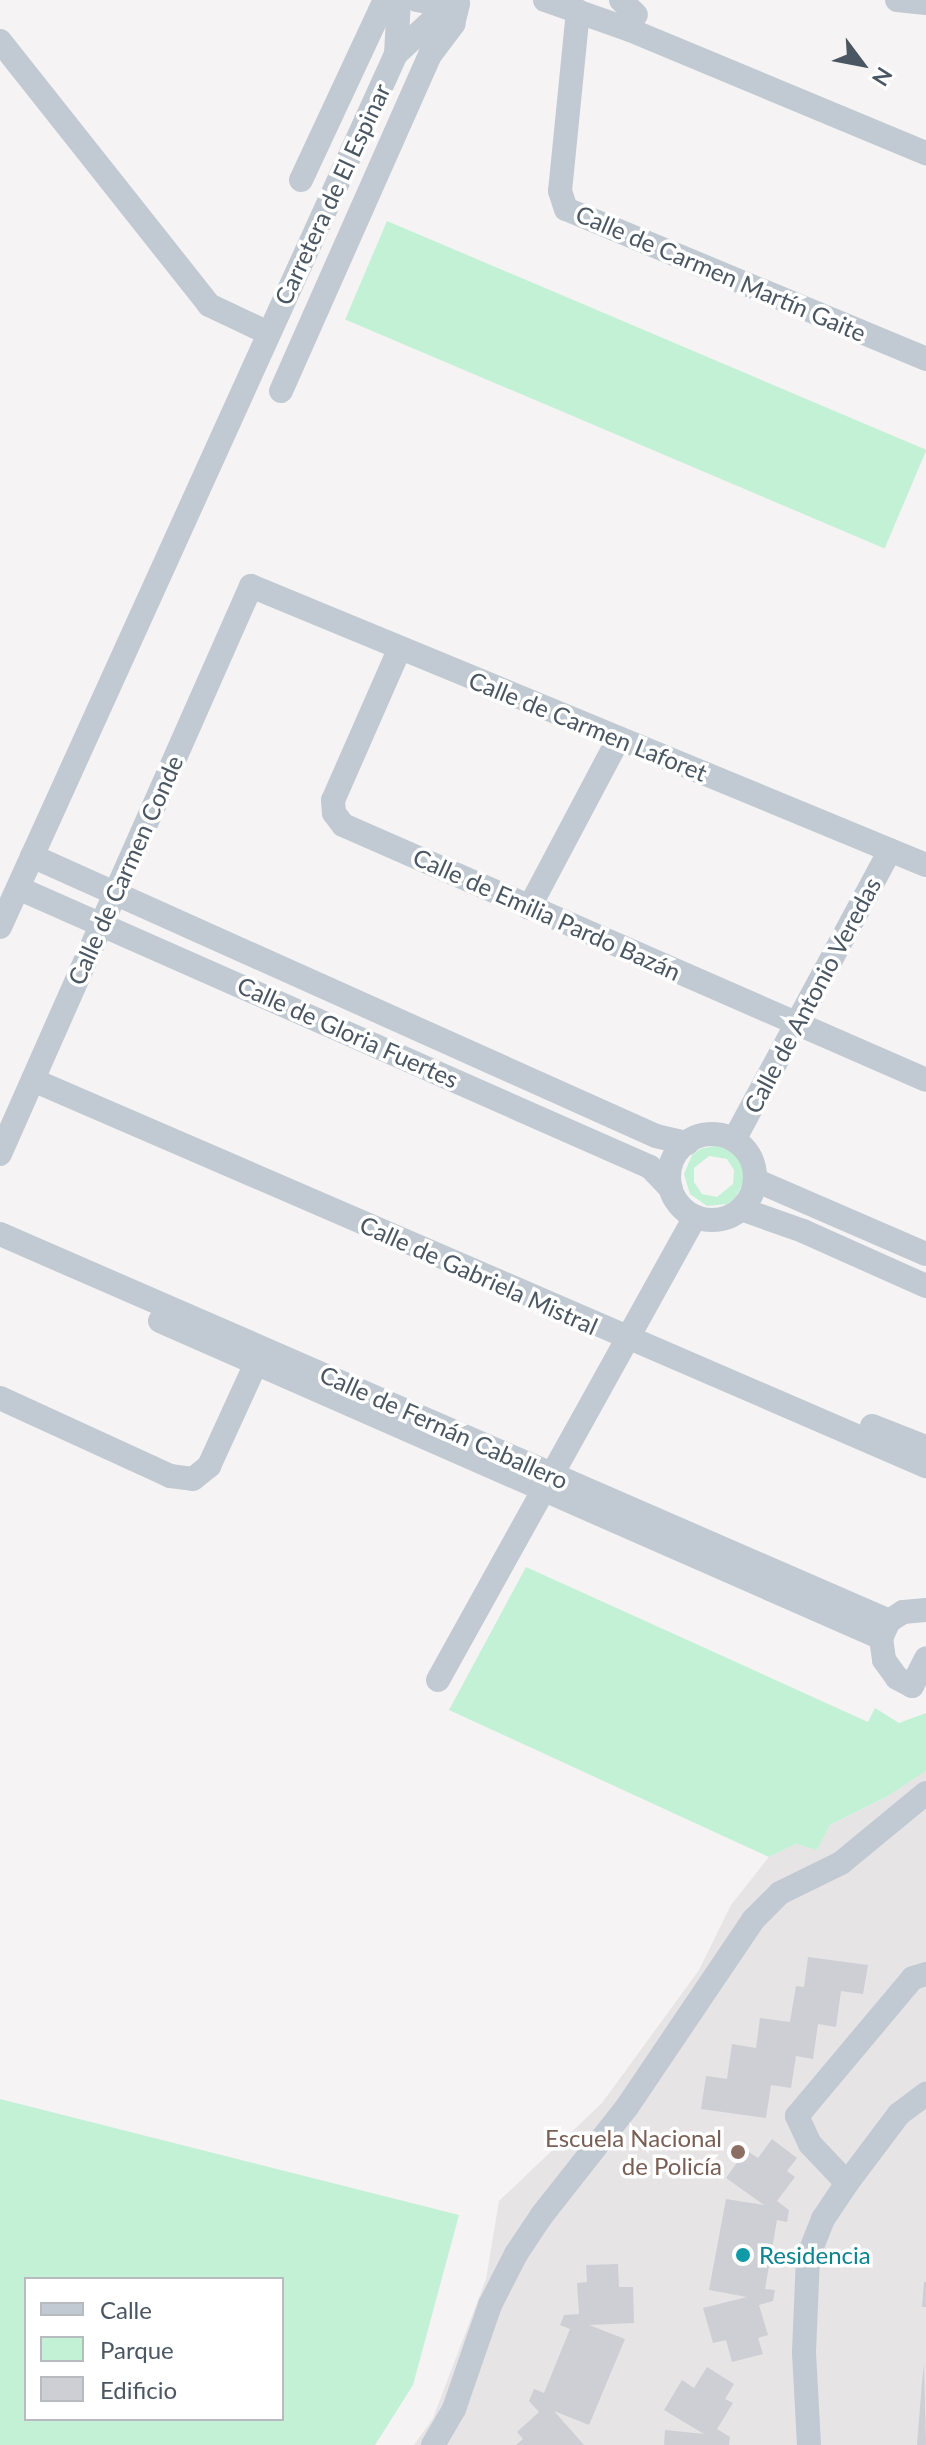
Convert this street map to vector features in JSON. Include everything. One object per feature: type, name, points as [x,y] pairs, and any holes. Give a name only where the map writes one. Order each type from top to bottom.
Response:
[{"type":"street","points":[[301,180],[385,0]]},
{"type":"street","name":"Carretera de El Espinar","points":[[0,927],[396,54],[399,0]]},
{"type":"street","points":[[281,391],[430,55],[453,24],[456,3],[417,0]]},
{"type":"street","points":[[545,0],[628,8],[926,136]]},
{"type":"street","points":[[897,0],[926,3]]},
{"type":"street","name":"Carretera de El Espinar","points":[[396,54],[456,3]]},
{"type":"street","points":[[587,6],[926,153]]},
{"type":"street","name":"Calle de Carmen Martín Gaite","points":[[587,6],[560,191],[566,209],[926,359]]},
{"type":"street","points":[[0,41],[209,305],[268,333]]},
{"type":"street","name":"Calle de Carmen Laforet","points":[[251,586],[405,653],[926,865]]},
{"type":"street","name":"Calle de Carmen Conde","points":[[0,1154],[251,586]]},
{"type":"street","name":"Calle de Emilia Pardo Bazán","points":[[405,653],[346,798],[346,808],[356,816],[532,903],[800,1017],[926,1066]]},
{"type":"street","points":[[532,903],[619,738]]},
{"type":"street","name":"Calle de Antonio Veredas","points":[[734,1140],[890,850]]},
{"type":"street","name":"Calle de Gloria Fuertes","points":[[32,856],[656,1136],[687,1143]]},
{"type":"street","name":"Calle de Gloria Fuertes","points":[[18,888],[650,1167],[671,1189]]},
{"type":"street","name":"Calle de Emilia Pardo Bazán","points":[[800,1017],[926,1080]]},
{"type":"street","name":"Calle de Gabriela Mistral","points":[[35,1074],[926,1466]]},
{"type":"street","points":[[710,1134],[734,1140],[750,1157],[755,1180],[741,1209],[720,1220],[695,1217],[685,1210],[671,1189],[670,1168],[687,1143],[710,1134]]},
{"type":"street","points":[[755,1180],[926,1254]]},
{"type":"street","points":[[741,1209],[803,1231],[926,1286]]},
{"type":"street","points":[[438,1680],[627,1334],[695,1217]]},
{"type":"street","name":"Calle de Fernán Caballero","points":[[0,1234],[259,1356]]},
{"type":"street","name":"Calle de Fernán Caballero","points":[[0,1251],[259,1356],[885,1630]]},
{"type":"street","name":"Calle de Gabriela Mistral","points":[[627,1334],[926,1447]]},
{"type":"street","points":[[0,1398],[170,1476],[193,1479],[209,1466],[259,1356]]},
{"type":"street","points":[[926,1610],[903,1612],[885,1630],[884,1660],[897,1678],[912,1686],[926,1658]]},
{"type":"street","points":[[433,2445],[454,2409],[490,2305],[516,2254],[542,2215],[627,2107],[753,1920],[780,1893],[841,1863],[926,1793]]},
{"type":"street","points":[[847,2183],[810,2144],[797,2116],[913,1978],[926,1974]]},
{"type":"street","points":[[809,2445],[804,2352],[808,2257],[823,2219],[847,2183],[899,2114],[926,2094]]},
{"type":"shaded area","name":"Escuela Nacional de Policía","points":[[926,1771],[926,2445],[414,2445],[433,2418],[486,2279],[499,2201],[602,2103],[699,1970],[731,1905],[769,1857],[796,1844],[817,1850],[830,1825],[888,1796]]},
{"type":"green space","points":[[387,221],[926,450],[885,548],[345,319]]},
{"type":"green space","points":[[718,1145],[728,1148],[741,1161],[745,1180],[735,1198],[727,1204],[707,1206],[690,1194],[684,1174],[692,1155],[700,1149]],"holes":[[[709,1156],[727,1159],[734,1170],[733,1184],[717,1197],[702,1194],[694,1182],[694,1168]]]},
{"type":"green space","points":[[526,1567],[868,1722],[875,1708],[899,1723],[926,1713],[926,1771],[888,1796],[830,1825],[817,1850],[796,1844],[769,1857],[449,1710]]},
{"type":"green space","points":[[0,2099],[459,2215],[413,2385],[375,2445],[0,2445]]},
{"type":"building","points":[[808,1957],[868,1965],[863,1994],[841,1991],[836,2027],[818,2024],[813,2059],[796,2056],[791,2088],[771,2085],[766,2118],[701,2109],[706,2076],[727,2079],[732,2044],[756,2048],[760,2018],[790,2022],[796,1986],[804,1987]]},
{"type":"building","name":"Residencia","points":[[772,2139],[797,2158],[787,2171],[795,2177],[777,2201],[789,2210],[787,2222],[777,2220],[765,2289],[775,2290],[773,2301],[759,2305],[768,2335],[758,2338],[763,2354],[732,2362],[726,2340],[713,2343],[703,2308],[747,2297],[709,2290],[726,2199],[764,2205],[726,2178],[746,2150],[758,2158]]},
{"type":"building","points":[[618,2264],[619,2287],[633,2287],[634,2323],[589,2325],[625,2339],[589,2425],[554,2411],[584,2445],[516,2445],[523,2439],[517,2432],[539,2412],[529,2401],[534,2389],[544,2393],[570,2329],[560,2325],[564,2315],[579,2314],[577,2283],[587,2282],[586,2265]]},
{"type":"building","points":[[924,2282],[926,2307],[922,2307]]},
{"type":"building","points":[[924,2365],[926,2445],[917,2445],[922,2382]]},
{"type":"building","points":[[707,2367],[734,2384],[725,2399],[733,2403],[717,2429],[730,2437],[729,2445],[664,2445],[665,2430],[704,2434],[664,2410],[682,2380],[694,2388]]},
{"type":"place","name":"Escuela Nacional de Policía","points":[[738,2152]]},
{"type":"place","name":"Residencia","points":[[743,2255]]}]
